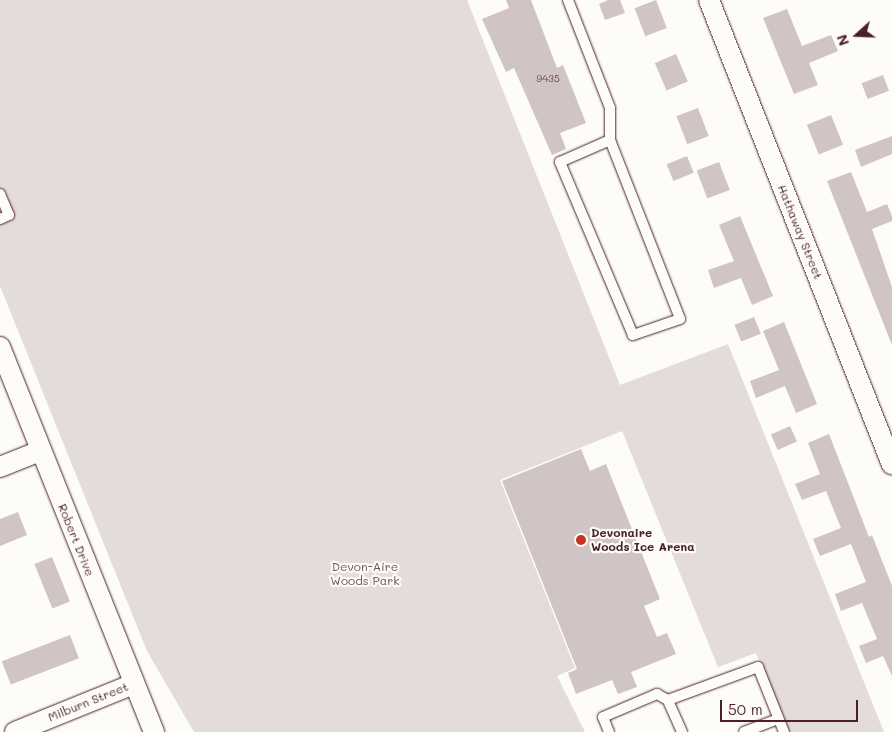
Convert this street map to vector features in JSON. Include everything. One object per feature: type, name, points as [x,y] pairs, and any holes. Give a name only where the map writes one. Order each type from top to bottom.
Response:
[{"type":"street","name":"Hathaway Street","points":[[709,0],[892,464]]},
{"type":"street","name":"Robert Drive","points":[[0,348],[154,732]]},
{"type":"street","points":[[0,467],[40,451]]},
{"type":"street","name":"Milburn Street","points":[[15,732],[134,684]]},
{"type":"lane","points":[[568,0],[610,108],[610,140],[680,319],[633,335],[560,162],[610,140]]},
{"type":"lane","points":[[0,194],[9,216],[0,219]]},
{"type":"lane","points":[[668,700],[758,667],[784,732]]},
{"type":"lane","points":[[609,732],[603,717],[657,694],[668,700],[682,732]]},
{"type":"lane","points":[[744,732],[778,719]]},
{"type":"green space","name":"Devon-Aire Woods Park","points":[[0,0],[467,0],[620,385],[728,344],[884,732],[786,732],[756,653],[718,667],[622,431],[500,480],[575,668],[557,676],[585,732],[194,732],[147,651],[0,286]]},
{"type":"building","points":[[506,0],[531,0],[557,68],[563,65],[586,123],[560,133],[566,149],[552,155],[514,68],[506,72],[482,19],[509,8]]},
{"type":"building","points":[[608,0],[620,0],[625,13],[605,20],[599,4]]},
{"type":"building","points":[[656,0],[667,28],[645,36],[635,8]]},
{"type":"building","points":[[787,9],[802,46],[831,35],[838,51],[809,63],[818,85],[794,94],[763,18]]},
{"type":"building","points":[[676,54],[688,82],[667,91],[655,63]]},
{"type":"building","points":[[883,75],[889,91],[868,99],[862,83]]},
{"type":"building","points":[[698,108],[709,136],[687,144],[677,116]]},
{"type":"building","points":[[831,115],[843,145],[819,154],[807,125]]},
{"type":"building","points":[[892,136],[892,154],[861,167],[855,150]]},
{"type":"building","points":[[687,156],[694,173],[673,181],[667,164]]},
{"type":"building","points":[[719,162],[730,190],[707,199],[697,171]]},
{"type":"building","points":[[851,172],[867,212],[887,204],[892,216],[892,221],[872,229],[892,287],[892,345],[827,181]]},
{"type":"building","points":[[740,216],[773,296],[752,305],[741,278],[714,288],[708,270],[734,261],[719,225]]},
{"type":"building","points":[[754,317],[761,334],[741,342],[735,325]]},
{"type":"building","points":[[784,322],[817,404],[796,413],[785,386],[756,398],[750,381],[779,370],[763,331]]},
{"type":"building","points":[[790,426],[797,442],[778,450],[771,435]]},
{"type":"building","points":[[829,434],[869,537],[872,535],[892,586],[892,676],[883,656],[866,663],[859,646],[877,639],[862,603],[841,611],[835,594],[866,582],[851,544],[820,556],[813,539],[841,528],[826,491],[802,500],[795,484],[820,474],[808,443]]},
{"type":"building","name":"Devonaire Woods Ice Arena","points":[[581,449],[590,471],[606,464],[660,599],[644,606],[657,637],[667,633],[676,654],[631,672],[637,687],[618,694],[612,680],[576,694],[568,673],[577,669],[502,481]]},
{"type":"building","points":[[18,512],[27,535],[0,546],[0,519]]},
{"type":"building","points":[[52,557],[70,602],[52,609],[34,564]]},
{"type":"building","points":[[70,635],[79,658],[11,685],[2,661]]},
{"type":"place","name":"Devonaire Woods Ice Arena","points":[[581,540]]}]
